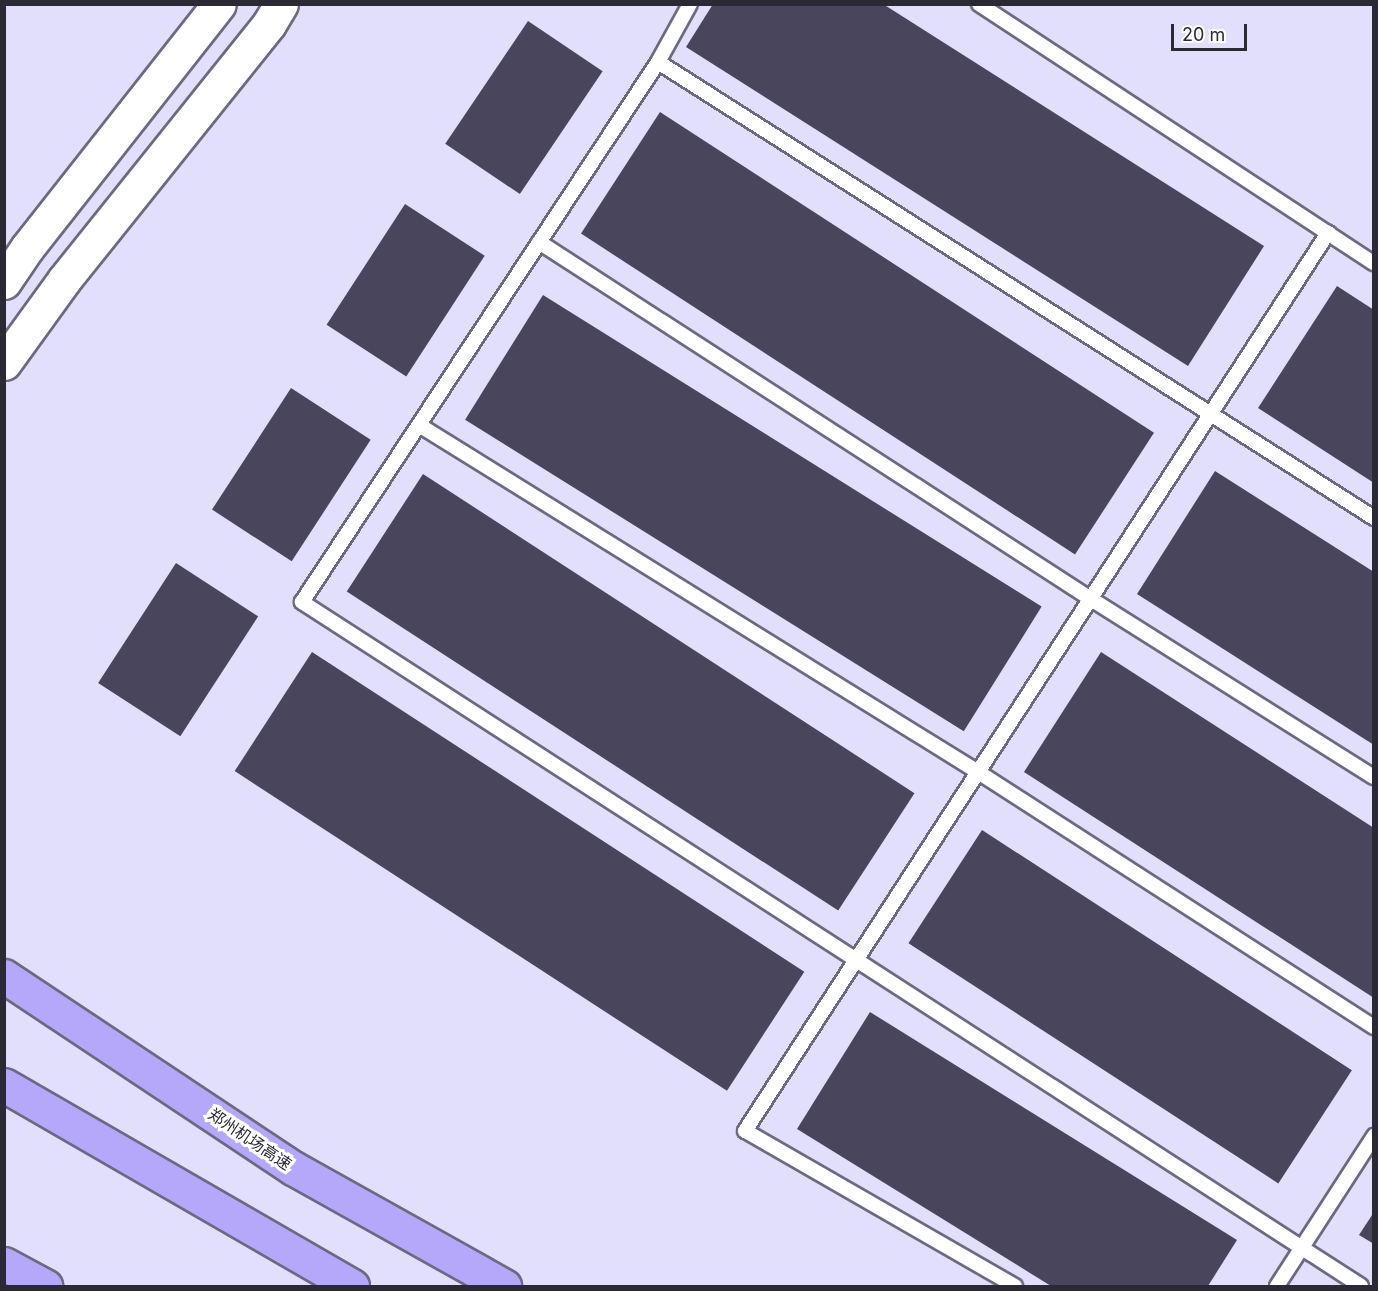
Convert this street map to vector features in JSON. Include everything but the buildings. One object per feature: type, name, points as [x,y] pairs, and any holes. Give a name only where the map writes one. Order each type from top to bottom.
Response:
[{"type":"highway","name":"郑州机场高速","points":[[4,976],[293,1168],[504,1287]]},
{"type":"highway","points":[[4,1085],[352,1287]]},
{"type":"highway","points":[[4,1264],[45,1287]]},
{"type":"street","points":[[4,282],[27,248],[219,4]]},
{"type":"street","points":[[4,363],[64,280],[262,33],[281,4]]},
{"type":"lane","points":[[690,4],[658,62],[302,602],[1361,1287]]},
{"type":"lane","points":[[979,4],[1374,263]]},
{"type":"lane","points":[[658,62],[1374,518]]},
{"type":"lane","points":[[1015,1287],[745,1131],[1328,233]]},
{"type":"lane","points":[[539,242],[1091,598],[1374,777]]},
{"type":"lane","points":[[419,425],[978,772],[1374,1027]]},
{"type":"lane","points":[[1276,1287],[1374,1136]]}]
